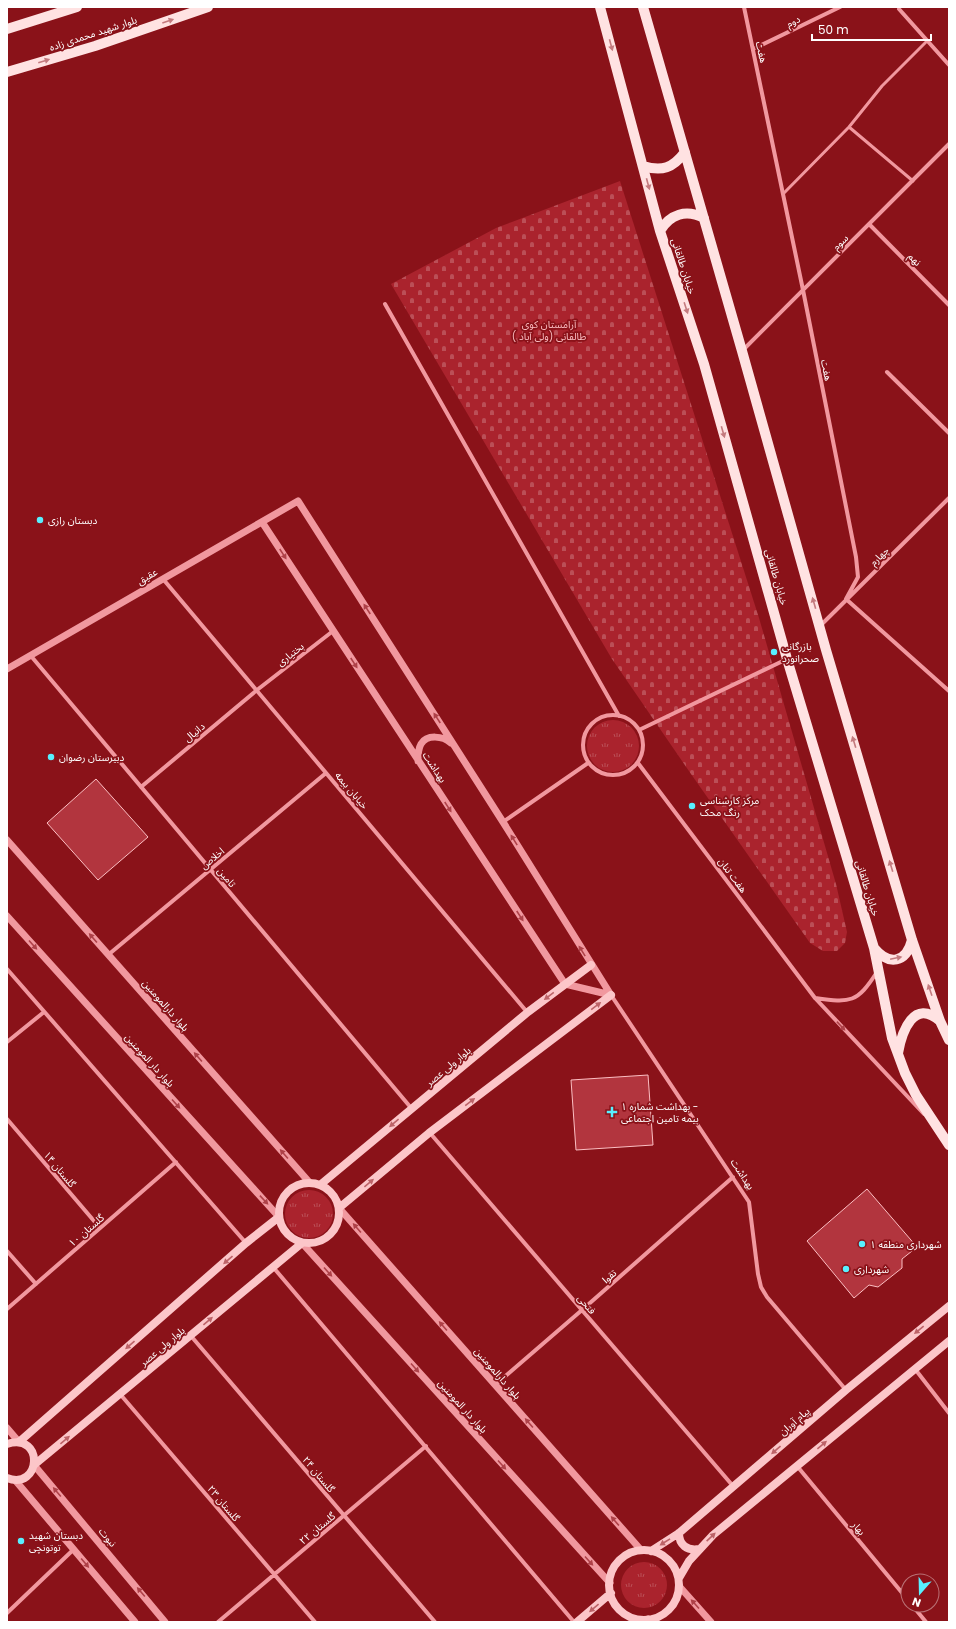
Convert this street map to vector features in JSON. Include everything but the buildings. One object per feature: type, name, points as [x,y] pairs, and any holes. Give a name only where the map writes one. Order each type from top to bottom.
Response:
[{"type":"main road","points":[[7,29],[77,7]]},
{"type":"main road","name":"بلوار شهید محمدی زاده","points":[[7,72],[95,46],[208,7]]},
{"type":"main road","name":"خیابان طالقانی","points":[[600,7],[660,231],[704,364],[787,659],[874,948],[892,1038],[904,1073],[916,1095],[949,1145]]},
{"type":"main road","points":[[643,7],[826,650],[912,940],[940,1021],[949,1040]]},
{"type":"main road","points":[[643,166],[652,169],[662,169],[671,166],[679,160],[685,152]]},
{"type":"main road","points":[[660,231],[664,224],[678,214],[696,214],[704,218]]},
{"type":"main road","points":[[874,948],[881,956],[891,960],[902,958],[910,950],[912,940]]},
{"type":"main road","name":"بلوار ولی عصر","points":[[320,1185],[528,1012],[591,964]]},
{"type":"main road","points":[[339,1208],[429,1132],[611,995]]},
{"type":"main road","points":[[898,1054],[901,1036],[907,1024],[914,1017],[923,1013],[933,1014],[940,1021]]},
{"type":"main road","points":[[310,1183],[320,1185],[336,1198],[339,1208],[339,1218],[336,1228],[330,1236],[322,1241],[302,1243],[294,1239],[282,1226],[280,1207],[284,1197],[291,1190],[300,1185],[310,1183]]},
{"type":"main road","points":[[7,1444],[19,1442],[246,1243],[280,1217]]},
{"type":"main road","name":"بلوار ولی عصر","points":[[11,1479],[25,1477],[29,1474],[34,1465],[302,1243]]},
{"type":"main road","name":"پیام آوران","points":[[651,1551],[679,1533],[846,1390],[949,1306]]},
{"type":"main road","points":[[679,1582],[674,1567],[668,1560],[660,1554],[641,1550],[622,1558],[616,1565],[612,1574],[610,1593],[620,1610],[636,1621],[649,1621],[666,1612],[673,1605],[677,1596],[679,1582],[689,1561],[713,1535],[949,1341]]},
{"type":"main road","points":[[19,1442],[30,1448],[35,1459],[34,1465]]},
{"type":"main road","points":[[7,1486],[11,1479]]},
{"type":"main road","points":[[679,1533],[681,1542],[684,1546],[693,1550],[699,1549]]},
{"type":"main road","points":[[575,1622],[610,1593]]},
{"type":"street","name":"هفت","points":[[744,7],[803,290],[856,557],[858,577],[846,599]]},
{"type":"street","name":"دوم","points":[[753,49],[840,7]]},
{"type":"street","points":[[899,10],[949,65]]},
{"type":"street","name":"سوم","points":[[742,351],[949,144]]},
{"type":"street","name":"نهم","points":[[869,224],[949,305]]},
{"type":"street","points":[[385,304],[619,716]]},
{"type":"street","points":[[887,372],[949,433]]},
{"type":"street","name":"چهارم","points":[[820,626],[949,498]]},
{"type":"street","name":"عقیق","points":[[7,669],[298,501]]},
{"type":"street","name":"بهداشت","points":[[298,501],[503,822],[591,964],[749,1202],[761,1287],[767,1297],[846,1390]]},
{"type":"street","name":"بهداشت","points":[[262,522],[565,984]]},
{"type":"street","name":"خیابان بیمه","points":[[163,579],[528,1012]]},
{"type":"street","points":[[846,599],[949,691]]},
{"type":"street","name":"بختیاری","points":[[257,690],[333,631]]},
{"type":"street","name":"تامین","points":[[30,656],[412,1109]]},
{"type":"street","points":[[639,730],[787,659]]},
{"type":"street","name":"دانیال","points":[[141,787],[257,690]]},
{"type":"street","points":[[608,715],[619,716],[628,719],[639,730],[643,744],[642,754],[638,763],[631,770],[613,776],[594,770],[588,763],[583,753],[582,743],[585,733],[590,725],[599,718],[608,715]]},
{"type":"street","points":[[418,761],[420,745],[423,741],[439,737],[446,739],[454,745]]},
{"type":"street","points":[[503,822],[588,763]]},
{"type":"street","name":"هفت تنان","points":[[638,763],[815,998],[938,1130]]},
{"type":"street","name":"اخلاص","points":[[108,955],[326,773]]},
{"type":"street","name":"بلوار دارالمومنین","points":[[7,840],[310,1183]]},
{"type":"street","name":"بلوار دار المومنین","points":[[7,916],[280,1217]]},
{"type":"street","points":[[7,969],[246,1243]]},
{"type":"street","points":[[815,998],[839,1001],[854,999],[867,988],[878,971]]},
{"type":"street","points":[[565,984],[611,995]]},
{"type":"street","points":[[7,1042],[44,1012]]},
{"type":"street","name":"گلستان ۱۴","points":[[7,1119],[100,1228]]},
{"type":"street","name":"فتحی","points":[[429,1132],[733,1486]]},
{"type":"street","name":"گلستان ۱۰","points":[[7,1309],[176,1162]]},
{"type":"street","name":"تقوا","points":[[495,1385],[733,1177]]},
{"type":"street","name":"بلوار دارالمومنین","points":[[339,1208],[641,1550]]},
{"type":"street","name":"بلوار دار المومنین","points":[[302,1243],[610,1584]]},
{"type":"street","points":[[7,1251],[36,1284]]},
{"type":"street","points":[[273,1267],[575,1622]]},
{"type":"street","name":"گلستان ۲۴","points":[[190,1336],[435,1622]]},
{"type":"street","points":[[915,1369],[949,1413]]},
{"type":"street","name":"گلستان ۲۳","points":[[120,1394],[315,1622]]},
{"type":"street","points":[[7,1428],[19,1442]]},
{"type":"street","name":"گلستان ۲۲","points":[[218,1622],[426,1446]]},
{"type":"street","name":"نبوت","points":[[34,1465],[166,1622]]},
{"type":"street","name":"بهار","points":[[797,1466],[900,1590]]},
{"type":"street","points":[[11,1479],[135,1622]]},
{"type":"street","points":[[7,1613],[74,1550]]},
{"type":"street","points":[[679,1582],[711,1622]]},
{"type":"street","points":[[919,1613],[926,1622]]},
{"type":"lane","points":[[783,194],[849,128],[882,86],[926,41]]},
{"type":"lane","points":[[849,128],[913,181]]},
{"type":"green space","name":"آرامستان کوی طالقانی (ولی آباد )","points":[[620,181],[759,618],[836,884],[847,932],[845,943],[837,951],[823,951],[810,943],[612,659],[391,284],[496,228]]},
{"type":"green space","points":[[613,720],[627,724],[635,732],[639,746],[635,760],[627,768],[613,772],[599,768],[591,760],[587,746],[591,732],[599,724]]},
{"type":"green space","points":[[309,1190],[318,1192],[326,1197],[331,1205],[333,1214],[331,1223],[326,1231],[318,1236],[309,1238],[300,1236],[292,1231],[287,1223],[285,1214],[287,1205],[292,1197],[300,1192]]},
{"type":"green space","points":[[649,1562],[661,1568],[666,1576],[666,1594],[661,1602],[653,1607],[639,1608],[627,1602],[622,1594],[621,1580],[627,1568],[635,1563]]},
{"type":"place","name":"دبستان رازی","points":[[40,520]]},
{"type":"place","name":"بازرگانی صحرانورد","points":[[774,652]]},
{"type":"place","name":"دبیرستان رضوان","points":[[51,757]]},
{"type":"place","name":"مرکز کارشناسی رنگ محک","points":[[692,806]]},
{"type":"place","name":"بهداشت شماره ۱ - بیمه تامین اجتماعی","points":[[612,1112]]},
{"type":"place","name":"شهرداری منطقه ۱","points":[[862,1244]]},
{"type":"place","name":"شهرداری","points":[[846,1269]]},
{"type":"place","name":"دبستان شهید توتونچی","points":[[21,1541]]}]
